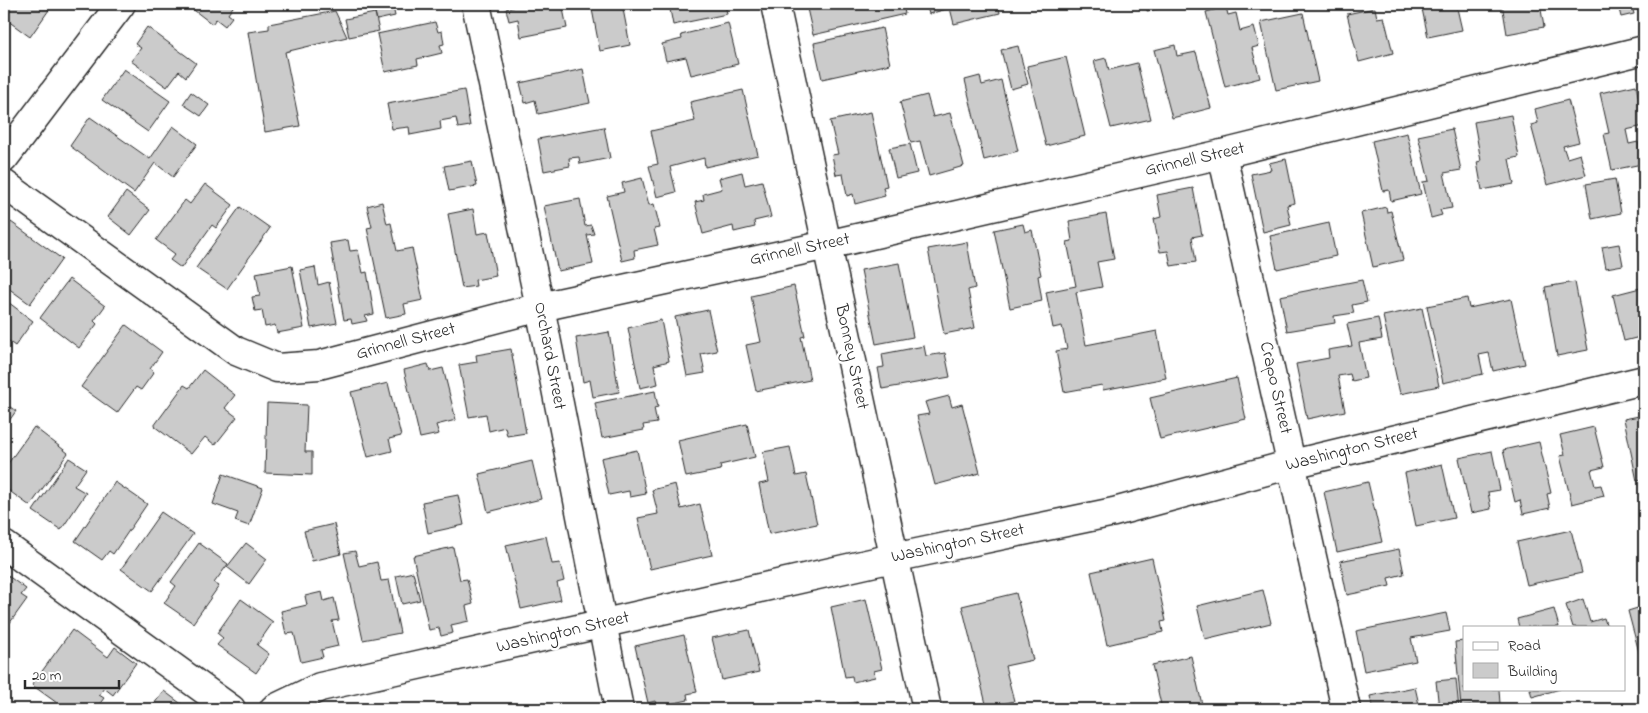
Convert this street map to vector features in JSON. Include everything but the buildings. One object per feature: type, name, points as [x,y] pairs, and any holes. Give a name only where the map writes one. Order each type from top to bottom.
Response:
[{"type":"street","points":[[4,158],[121,4]]},
{"type":"street","name":"Orchard Street","points":[[476,4],[540,307],[600,625],[618,709]]},
{"type":"street","name":"Bonney Street","points":[[775,4],[927,709]]},
{"type":"street","name":"Grinnell Street","points":[[4,184],[236,351],[276,368],[319,365],[540,307],[827,245],[1222,154],[1644,50]]},
{"type":"street","name":"Crapo Street","points":[[1222,154],[1346,709]]},
{"type":"street","name":"Washington Street","points":[[274,709],[320,687],[893,558],[1114,512],[1292,464],[1644,380]]},
{"type":"street","points":[[4,545],[231,709]]}]
